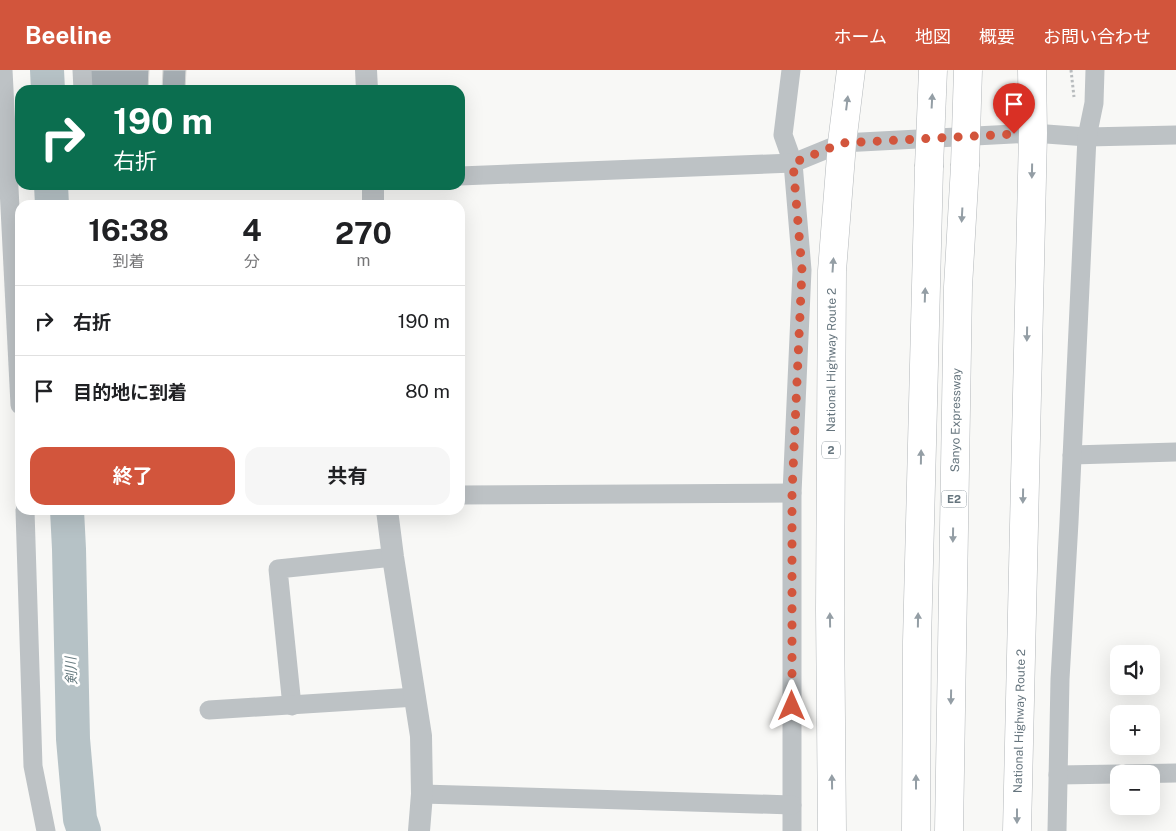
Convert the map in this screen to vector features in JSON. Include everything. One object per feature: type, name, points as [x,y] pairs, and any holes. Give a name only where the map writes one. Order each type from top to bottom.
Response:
[{"type":"highway","name":"National Highway Route 2","points":[[832,831],[830,620],[832,271],[842,143],[851,70]]},
{"type":"highway","points":[[916,831],[918,603],[933,70]]},
{"type":"highway","name":"Sanyo Expressway","points":[[949,831],[958,287],[968,70]]},
{"type":"highway","name":"National Highway Route 2","points":[[1017,831],[1033,133],[1032,70]]},
{"type":"street","points":[[3,70],[15,306]]},
{"type":"street","points":[[82,70],[83,85]]},
{"type":"street","points":[[366,70],[367,85]]},
{"type":"street","points":[[791,70],[783,135],[793,163],[802,270],[792,493],[792,831]]},
{"type":"street","points":[[1057,831],[1060,679],[1087,137],[1094,103],[1095,70]]},
{"type":"street","points":[[465,176],[793,163],[842,143],[1033,133],[1087,137],[1176,135]]},
{"type":"street","points":[[1072,455],[1176,452]]},
{"type":"street","points":[[465,495],[792,493]]},
{"type":"street","points":[[25,515],[33,766],[46,831]]},
{"type":"street","points":[[388,515],[422,736],[422,794],[419,831]]},
{"type":"street","points":[[292,706],[278,569],[393,557]]},
{"type":"street","points":[[209,710],[416,697]]},
{"type":"street","points":[[1160,773],[1176,773]]},
{"type":"street","points":[[1058,775],[1110,774]]},
{"type":"street","points":[[422,794],[792,805]]},
{"type":"building","points":[[90,70],[149,70],[148,85],[89,85]]},
{"type":"building","points":[[163,70],[186,70],[185,85],[162,85]]},
{"type":"waterway","name":"剣川","points":[[47,70],[48,85]]},
{"type":"waterway","name":"剣川","points":[[51,190],[52,200]]},
{"type":"waterway","name":"剣川","points":[[67,515],[73,739],[80,819],[84,831]]},
{"type":"route","points":[[792,706],[792,493],[802,270],[793,163],[842,143],[1014,134]]}]
